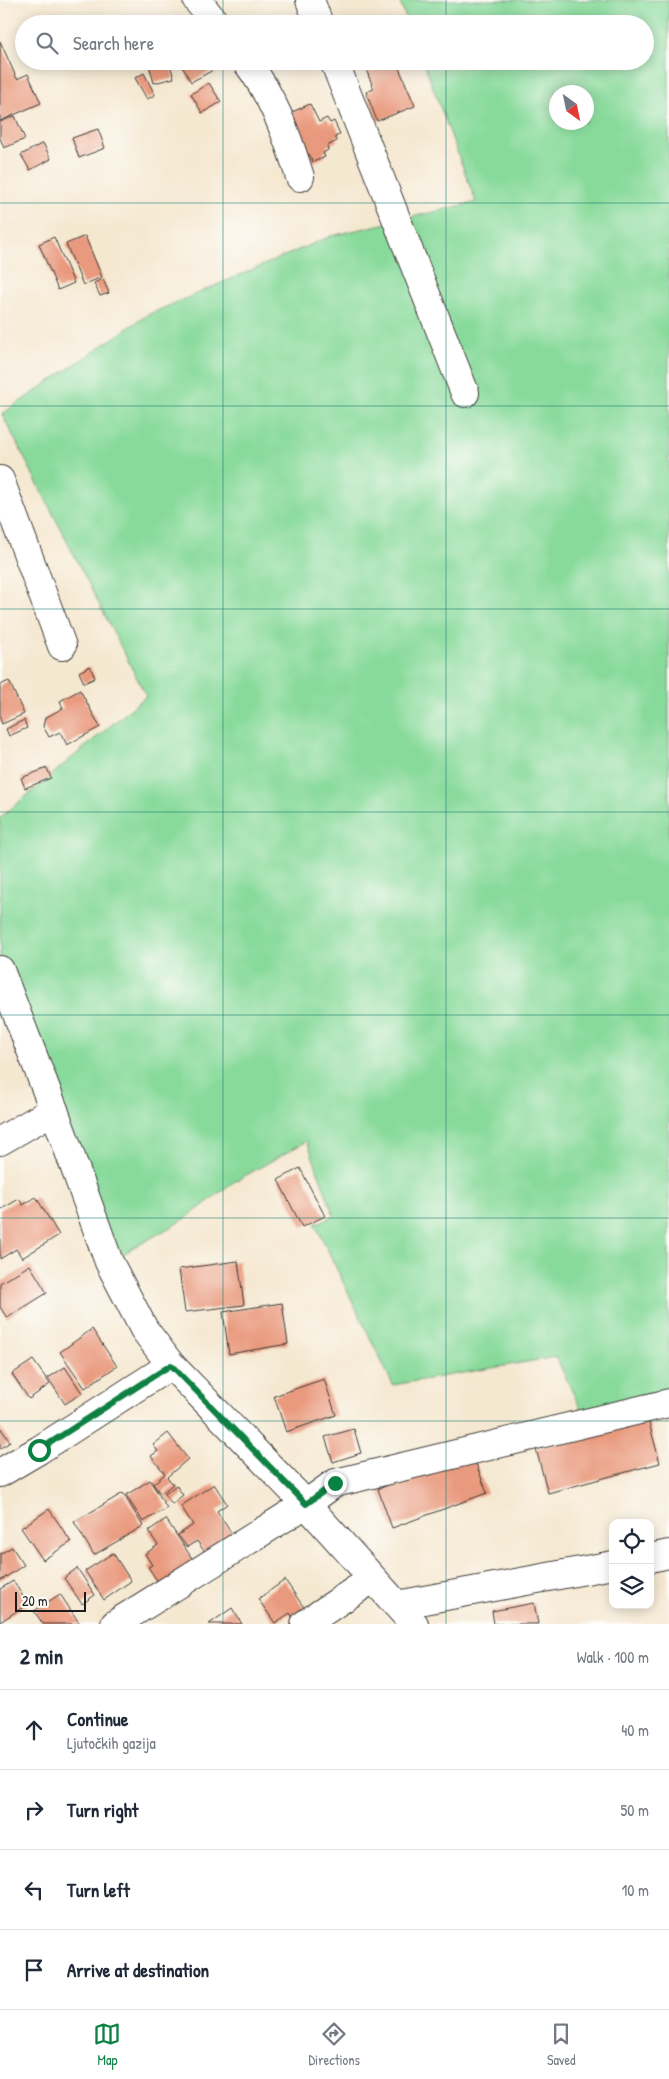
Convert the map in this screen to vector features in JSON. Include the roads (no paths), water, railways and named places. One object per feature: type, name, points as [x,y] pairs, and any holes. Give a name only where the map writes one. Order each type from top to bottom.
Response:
[{"type":"street","points":[[197,0],[209,15]]},
{"type":"street","points":[[310,0],[316,15]]},
{"type":"street","points":[[252,70],[269,96],[284,127],[300,177]]},
{"type":"street","points":[[338,70],[465,393]]},
{"type":"street","points":[[0,480],[62,646]]},
{"type":"street","points":[[0,970],[54,1110],[109,1262],[144,1329],[171,1365],[306,1504],[405,1615],[609,1566]]},
{"type":"street","points":[[0,1141],[54,1110]]},
{"type":"street","points":[[0,1473],[171,1365]]},
{"type":"street","points":[[115,1624],[306,1504],[335,1483],[669,1404]]},
{"type":"street","points":[[654,1557],[669,1554]]},
{"type":"street","points":[[305,1624],[372,1579]]}]
